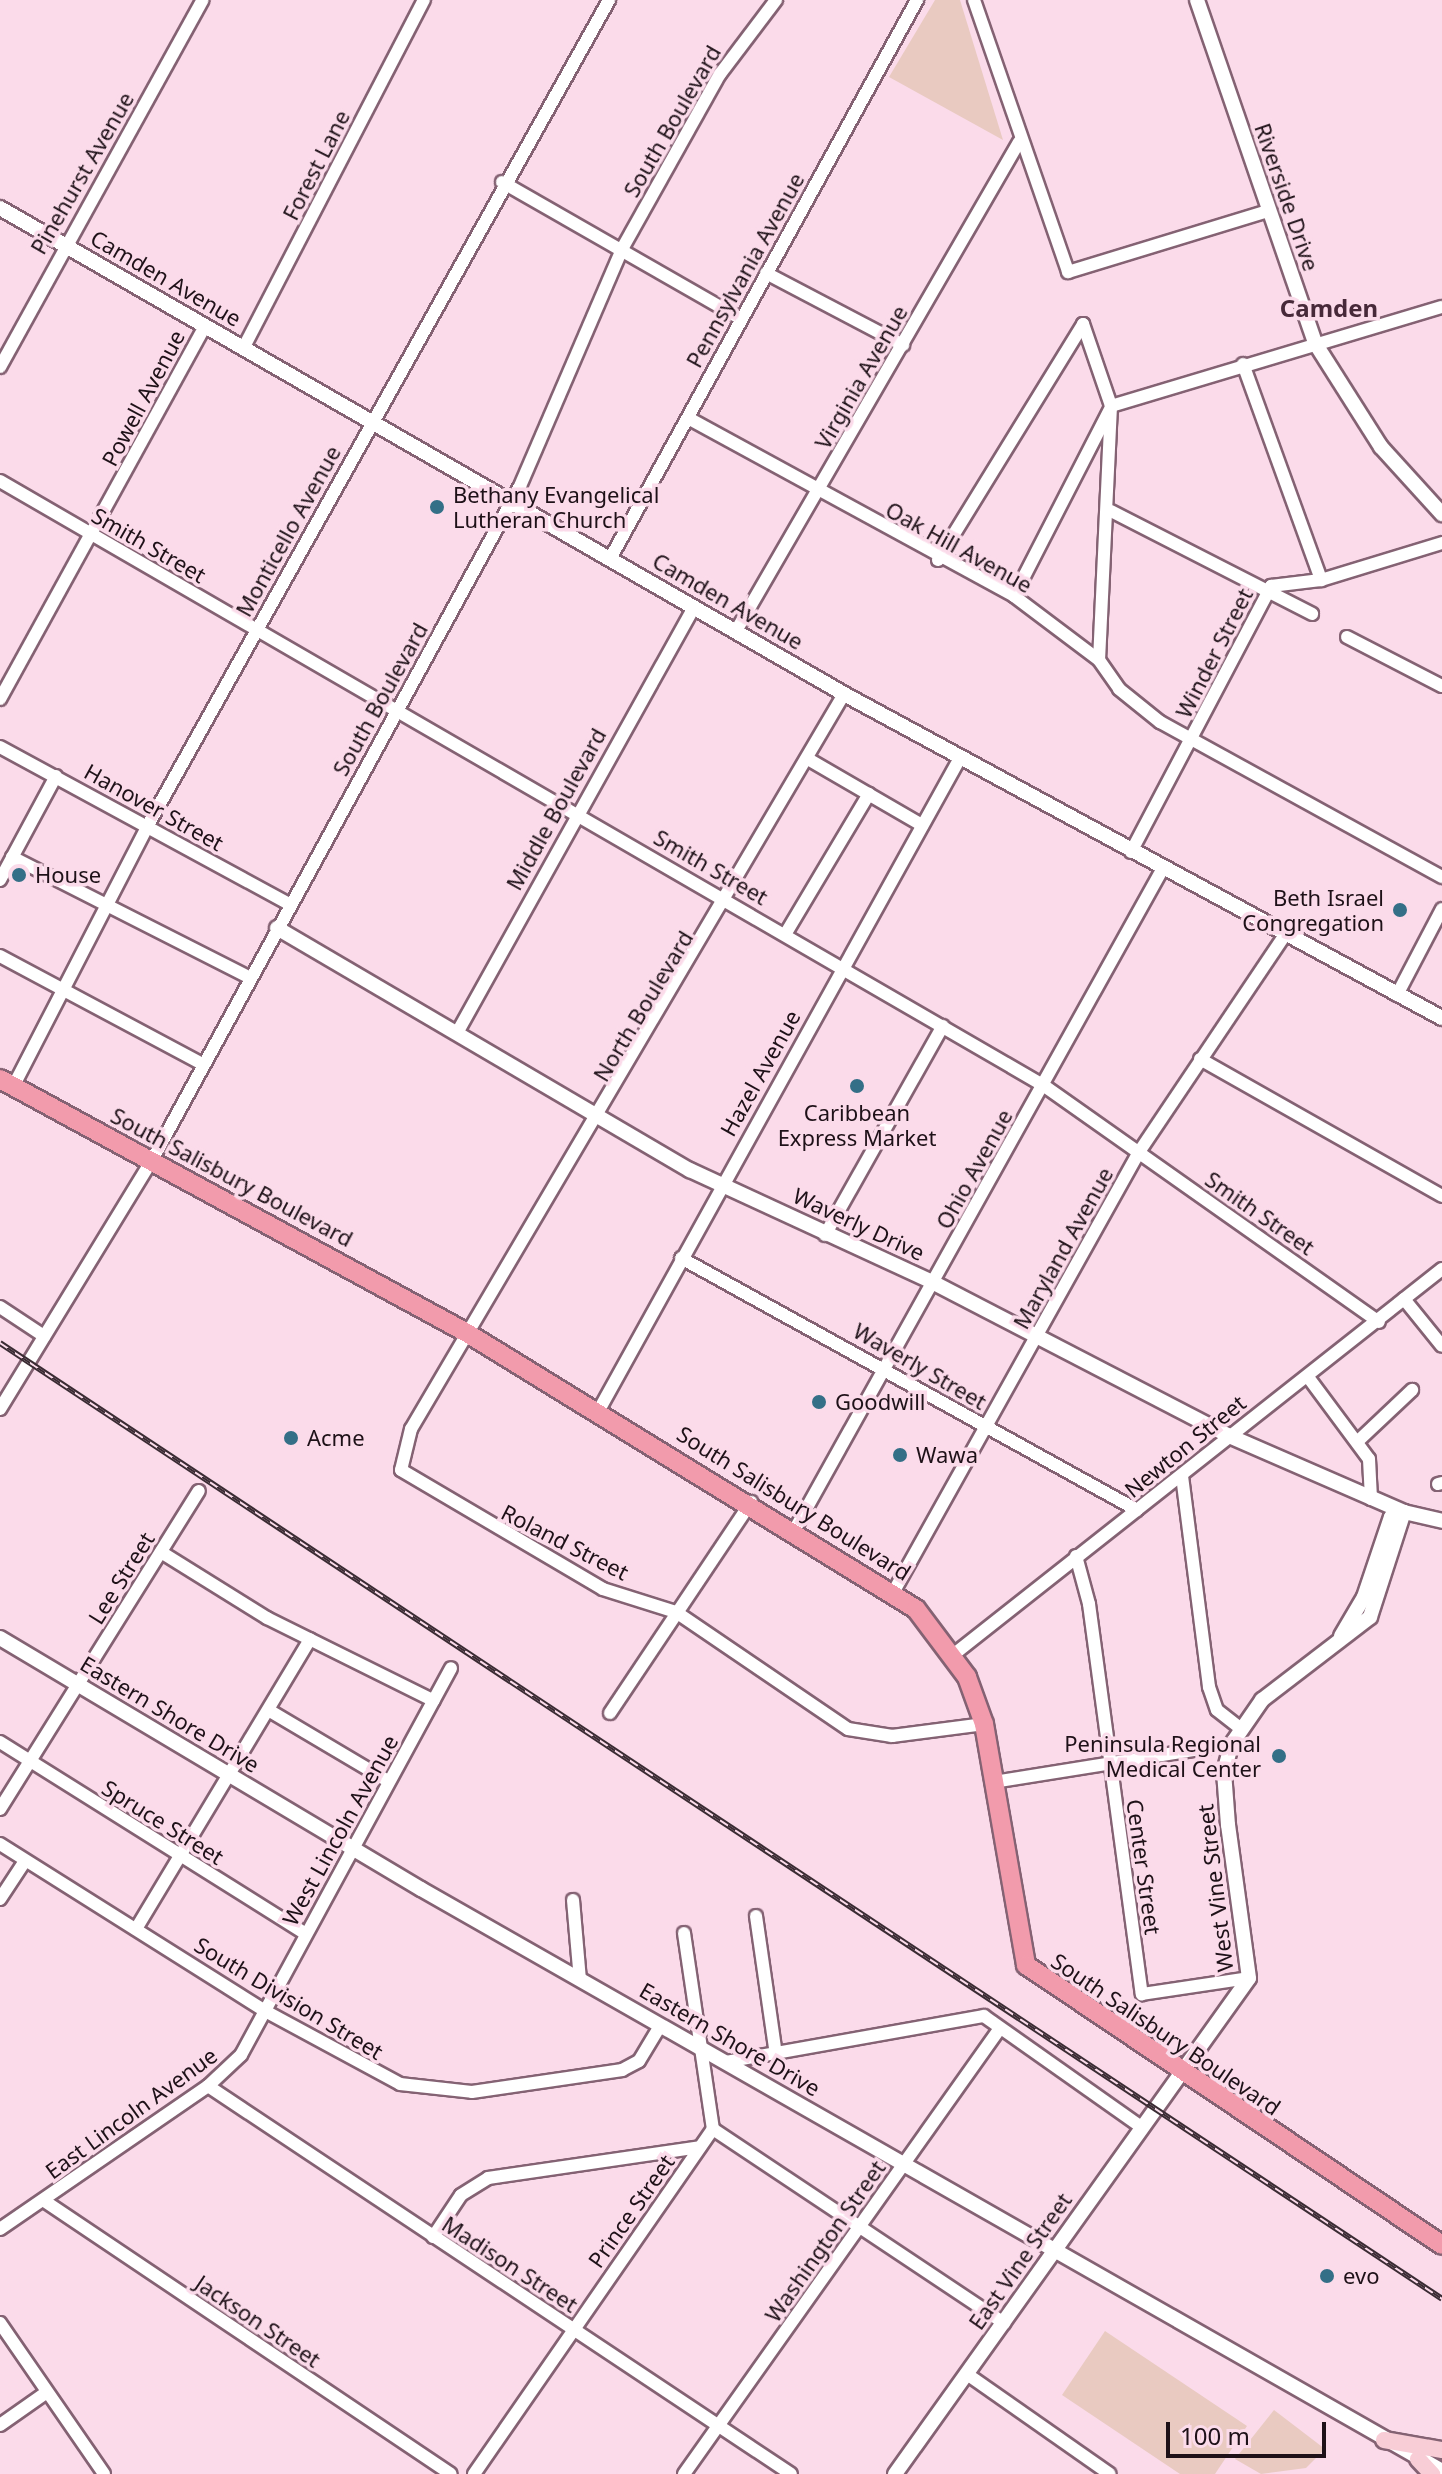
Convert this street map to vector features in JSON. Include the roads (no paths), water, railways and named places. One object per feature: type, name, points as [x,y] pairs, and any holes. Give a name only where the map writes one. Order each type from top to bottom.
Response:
[{"type":"main road","name":"South Salisbury Boulevard","points":[[6,1083],[467,1333],[894,1591],[953,1655],[984,1724],[1026,1965],[1179,2072],[1442,2245]]},
{"type":"main road","points":[[1384,2440],[1442,2450]]},
{"type":"main road","points":[[1418,2459],[1432,2474]]},
{"type":"street","name":"Pinehurst Avenue","points":[[0,367],[203,0]]},
{"type":"street","name":"Forest Lane","points":[[244,347],[424,0]]},
{"type":"street","name":"Monticello Avenue","points":[[6,1083],[111,910],[148,825],[502,182],[609,0]]},
{"type":"street","name":"South Boulevard","points":[[0,1409],[151,1162],[249,977],[512,502],[622,249],[720,74],[776,0]]},
{"type":"street","name":"Pennsylvania Avenue","points":[[610,559],[917,0]]},
{"type":"street","points":[[974,0],[1019,142],[1068,272],[1268,211]]},
{"type":"street","name":"Riverside Drive","points":[[1197,0],[1315,343],[1381,447],[1442,514]]},
{"type":"street","name":"Virginia Avenue","points":[[736,631],[1019,142]]},
{"type":"street","points":[[502,182],[741,319]]},
{"type":"street","name":"Camden Avenue","points":[[1,210],[844,694],[1162,870],[1442,1018]]},
{"type":"street","points":[[766,273],[903,345]]},
{"type":"street","points":[[1014,596],[1111,406],[1243,364],[1442,307]]},
{"type":"street","points":[[938,560],[1083,324],[1111,406],[1111,511],[1099,660]]},
{"type":"street","name":"Powell Avenue","points":[[0,699],[205,326]]},
{"type":"street","points":[[1243,364],[1321,580]]},
{"type":"street","name":"Oak Hill Avenue","points":[[688,418],[938,560],[1014,596],[1099,660],[1141,709],[1191,742],[1442,877]]},
{"type":"street","name":"Smith Street","points":[[0,481],[256,631],[842,965],[1043,1085],[1379,1322]]},
{"type":"street","points":[[1111,511],[1271,586],[1312,614]]},
{"type":"street","name":"Winder Street","points":[[1131,852],[1271,586],[1321,580],[1442,543]]},
{"type":"street","name":"Middle Boulevard","points":[[457,1033],[576,812],[694,607]]},
{"type":"street","points":[[1347,637],[1442,686]]},
{"type":"street","name":"North Boulevard","points":[[467,1333],[575,1147],[600,1119],[729,900],[844,694]]},
{"type":"street","name":"Hanover Street","points":[[0,747],[289,904]]},
{"type":"street","name":"Hazel Avenue","points":[[599,1410],[842,965],[960,758]]},
{"type":"street","points":[[808,759],[922,825]]},
{"type":"street","points":[[0,880],[56,776]]},
{"type":"street","points":[[786,933],[869,794]]},
{"type":"street","points":[[12,857],[111,910],[249,977]]},
{"type":"street","name":"Ohio Avenue","points":[[795,1529],[886,1371],[1162,870]]},
{"type":"street","points":[[1397,995],[1442,909]]},
{"type":"street","name":"Waverly Drive","points":[[277,928],[600,1119],[722,1184],[825,1235],[934,1283],[1227,1435],[1371,1499],[1404,1512],[1442,1521]]},
{"type":"street","name":"Maryland Avenue","points":[[894,1591],[1139,1152],[1285,935]]},
{"type":"street","points":[[0,956],[204,1065]]},
{"type":"street","points":[[825,1235],[943,1026]]},
{"type":"street","points":[[1200,1059],[1442,1196]]},
{"type":"street","name":"Waverly Street","points":[[681,1258],[1137,1510]]},
{"type":"street","name":"Newton Street","points":[[953,1655],[1182,1476],[1227,1435],[1308,1377],[1442,1269]]},
{"type":"street","points":[[1404,1299],[1442,1346]]},
{"type":"street","points":[[0,1307],[44,1336]]},
{"type":"street","name":"Roland Street","points":[[467,1333],[411,1429],[401,1462],[408,1481],[603,1589],[676,1612],[848,1729],[892,1736],[984,1724]]},
{"type":"street","points":[[1308,1377],[1374,1470],[1371,1499]]},
{"type":"street","points":[[1357,1442],[1412,1390]]},
{"type":"street","points":[[1182,1476],[1209,1687],[1217,1710],[1239,1727],[1341,1637],[1364,1597],[1391,1517],[1404,1512]]},
{"type":"street","name":"Lee Street","points":[[0,1809],[199,1491]]},
{"type":"street","points":[[610,1713],[751,1502]]},
{"type":"street","points":[[161,1552],[310,1639],[434,1701]]},
{"type":"street","name":"Center Street","points":[[1076,1556],[1142,1994],[1249,1978]]},
{"type":"street","name":"Eastern Shore Drive","points":[[0,1638],[353,1849],[1442,2471]]},
{"type":"street","points":[[136,1929],[177,1857],[270,1711],[310,1639]]},
{"type":"street","name":"West Lincoln Avenue","points":[[267,2012],[451,1668]]},
{"type":"street","points":[[270,1711],[388,1781]]},
{"type":"street","name":"West Vine Street","points":[[1179,2072],[1249,1978],[1224,1772],[1239,1727]]},
{"type":"street","name":"Spruce Street","points":[[0,1742],[177,1857],[306,1934]]},
{"type":"street","points":[[994,1782],[1206,1748]]},
{"type":"street","name":"South Division Street","points":[[0,1844],[267,2012],[367,2071],[432,2092],[622,2070],[639,2061],[660,2026]]},
{"type":"street","points":[[0,1899],[25,1861]]},
{"type":"street","points":[[573,1900],[580,1980]]},
{"type":"street","points":[[756,1916],[775,2048]]},
{"type":"street","points":[[684,1933],[696,2044],[713,2129],[1004,2323]]},
{"type":"street","name":"East Lincoln Avenue","points":[[0,2229],[208,2086],[241,2055],[267,2012]]},
{"type":"street","points":[[725,2062],[775,2048],[984,2016],[998,2031],[1140,2126]]},
{"type":"street","name":"Washington Street","points":[[684,2474],[861,2229],[903,2164],[998,2031]]},
{"type":"street","name":"East Vine Street","points":[[895,2474],[1179,2072]]},
{"type":"street","name":"Madison Street","points":[[208,2086],[791,2474]]},
{"type":"street","name":"Prince Street","points":[[474,2474],[713,2129]]},
{"type":"street","points":[[433,2237],[461,2195],[488,2178],[700,2147]]},
{"type":"street","name":"Jackson Street","points":[[43,2200],[450,2474]]},
{"type":"street","points":[[0,2323],[104,2474]]},
{"type":"street","points":[[967,2374],[1110,2474]]},
{"type":"street","points":[[0,2425],[47,2392]]},
{"type":"railway","points":[[0,1343],[1442,2299]]},
{"type":"place","name":"Bethany Evangelical Lutheran Church","points":[[437,507]]},
{"type":"place","name":"House","points":[[19,875]]},
{"type":"place","name":"Beth Israel Congregation","points":[[1400,910]]},
{"type":"place","name":"Caribbean Express Market","points":[[857,1086]]},
{"type":"place","name":"Goodwill","points":[[819,1402]]},
{"type":"place","name":"Acme","points":[[291,1438]]},
{"type":"place","name":"Wawa","points":[[900,1455]]},
{"type":"place","name":"Peninsula Regional Medical Center","points":[[1279,1756]]},
{"type":"place","name":"evo","points":[[1327,2276]]},
{"type":"district","name":"Camden","points":[[1329,308]]}]
